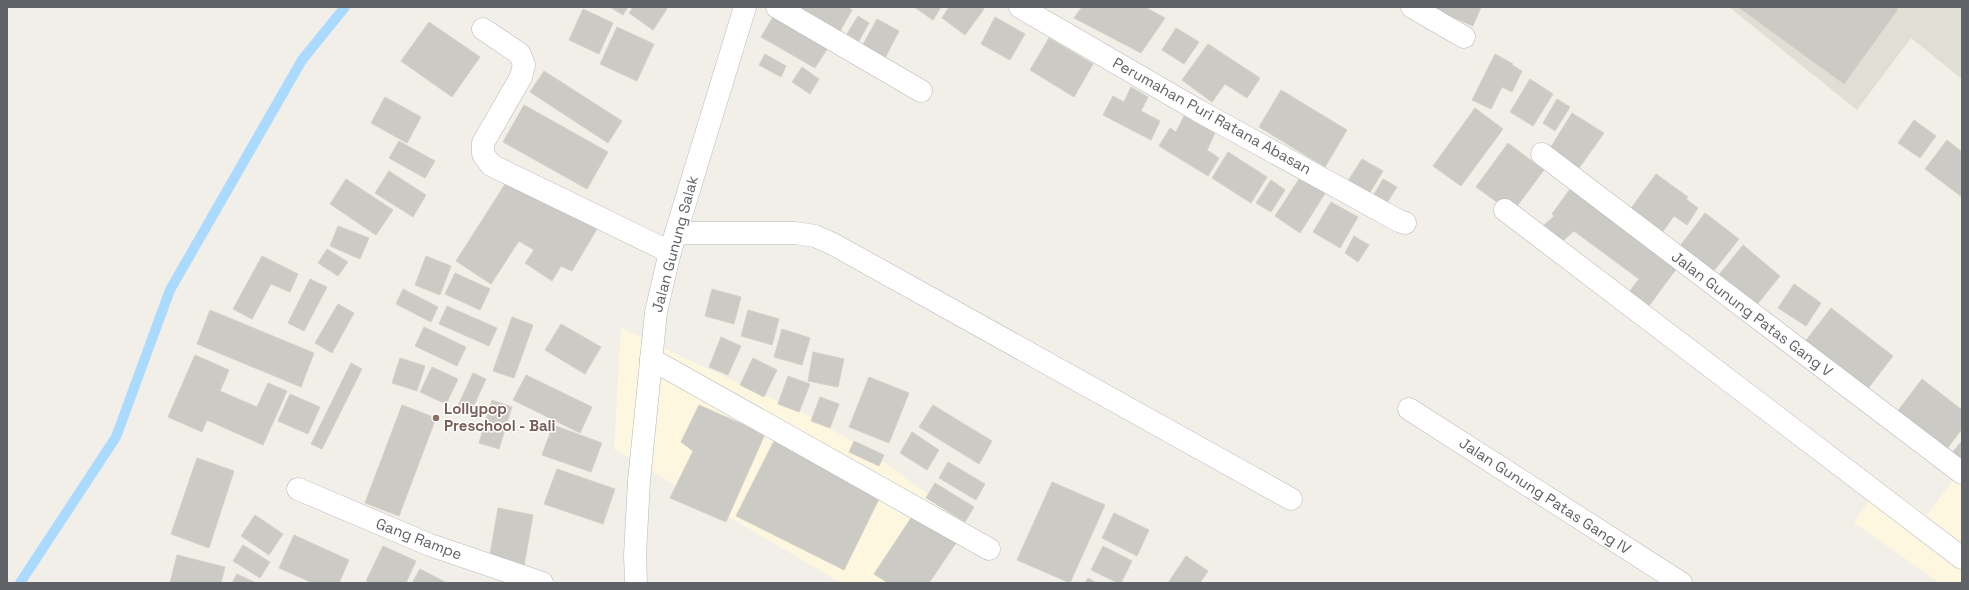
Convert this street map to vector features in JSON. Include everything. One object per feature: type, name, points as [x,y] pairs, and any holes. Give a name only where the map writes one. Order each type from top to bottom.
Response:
[{"type":"street","name":"Jalan Gunung Salak","points":[[636,583],[635,555],[639,481],[656,312],[673,243],[745,7]]},
{"type":"street","points":[[777,7],[921,91]]},
{"type":"street","name":"Perumahan Puri Ratana Abasan","points":[[1020,7],[1199,111],[1405,223]]},
{"type":"street","points":[[1412,7],[1464,37]]},
{"type":"street","points":[[483,28],[520,54],[524,65],[521,77],[483,143],[483,154],[491,165],[673,243],[795,233],[815,236],[833,244],[1291,499]]},
{"type":"street","name":"Jalan Gunung Patas Gang V","points":[[1542,154],[1962,474]]},
{"type":"street","points":[[1505,210],[1962,558]]},
{"type":"street","points":[[651,358],[990,549]]},
{"type":"street","name":"Jalan Gunung Patas Gang IV","points":[[1409,409],[1681,583]]},
{"type":"street","name":"Gang Rampe","points":[[298,489],[430,545],[542,583]]},
{"type":"shaded area","points":[[1729,7],[1962,7],[1962,79],[1911,38],[1857,110]]},
{"type":"shaded area","points":[[621,328],[811,417],[873,454],[966,522],[919,583],[841,583],[614,449]]},
{"type":"shaded area","points":[[1962,468],[1962,583],[1940,583],[1854,523],[1881,482],[1927,515]]},
{"type":"building","points":[[610,7],[628,7],[623,15]]},
{"type":"building","points":[[633,7],[664,7],[667,9],[653,30],[629,13]]},
{"type":"building","points":[[797,7],[848,7],[852,10],[839,33]]},
{"type":"building","points":[[914,7],[941,7],[933,20]]},
{"type":"building","points":[[949,7],[980,7],[984,9],[965,35],[942,18]]},
{"type":"building","points":[[1082,7],[1145,7],[1165,18],[1141,53],[1074,18]]},
{"type":"building","points":[[1434,7],[1481,7],[1473,26],[1433,9]]},
{"type":"building","points":[[1738,7],[1895,7],[1898,9],[1844,84]]},
{"type":"building","points":[[583,9],[613,23],[599,54],[569,40]]},
{"type":"building","points":[[774,15],[829,46],[815,68],[761,37]]},
{"type":"building","points":[[858,16],[869,23],[859,41],[847,34]]},
{"type":"building","points":[[995,17],[1025,34],[1010,60],[981,44]]},
{"type":"building","points":[[877,19],[899,31],[884,60],[861,48]]},
{"type":"building","points":[[429,22],[480,57],[452,97],[401,61]]},
{"type":"building","points":[[617,27],[654,44],[637,81],[600,64]]},
{"type":"building","points":[[1176,28],[1199,42],[1184,64],[1162,50]]},
{"type":"building","points":[[1049,38],[1093,64],[1074,97],[1030,70]]},
{"type":"building","points":[[1208,44],[1260,78],[1247,98],[1225,84],[1212,102],[1182,80]]},
{"type":"building","points":[[765,54],[786,66],[781,77],[759,65]]},
{"type":"building","points":[[1495,54],[1522,71],[1512,92],[1502,87],[1491,109],[1472,100]]},
{"type":"building","points":[[802,67],[819,79],[810,94],[792,82]]},
{"type":"building","points":[[544,71],[622,121],[608,143],[530,92]]},
{"type":"building","points":[[1530,79],[1553,94],[1533,126],[1510,112]]},
{"type":"building","points":[[1131,87],[1148,97],[1141,111],[1160,121],[1151,140],[1103,115],[1113,96],[1124,102]]},
{"type":"building","points":[[1281,90],[1347,130],[1325,167],[1259,127]]},
{"type":"building","points":[[385,97],[421,117],[407,143],[371,123]]},
{"type":"building","points":[[1557,99],[1570,107],[1555,131],[1543,123]]},
{"type":"building","points":[[524,105],[608,152],[587,189],[503,142]]},
{"type":"building","points":[[1475,108],[1503,129],[1461,186],[1433,166]]},
{"type":"building","points":[[1572,113],[1604,133],[1577,171],[1549,150]]},
{"type":"building","points":[[1184,116],[1215,133],[1207,150],[1219,158],[1208,176],[1159,146],[1170,128],[1176,132]]},
{"type":"building","points":[[1914,120],[1936,136],[1920,158],[1898,143]]},
{"type":"building","points":[[1947,140],[1962,152],[1962,197],[1925,169]]},
{"type":"building","points":[[399,141],[435,161],[425,178],[389,158]]},
{"type":"building","points":[[1508,143],[1544,170],[1512,213],[1476,187]]},
{"type":"building","points":[[1228,152],[1267,177],[1251,203],[1212,178]]},
{"type":"building","points":[[1362,159],[1383,171],[1369,194],[1348,181]]},
{"type":"building","points":[[389,171],[426,195],[413,217],[375,193]]},
{"type":"building","points":[[1656,174],[1688,197],[1686,199],[1698,208],[1687,225],[1674,216],[1661,234],[1629,211]]},
{"type":"building","points":[[1301,176],[1326,192],[1300,233],[1275,216]]},
{"type":"building","points":[[509,178],[597,229],[572,271],[561,266],[552,281],[525,263],[534,250],[519,241],[491,284],[456,261]]},
{"type":"building","points":[[346,179],[393,210],[376,235],[330,204]]},
{"type":"building","points":[[1383,179],[1397,187],[1387,203],[1373,196]]},
{"type":"building","points":[[1271,180],[1285,190],[1271,212],[1256,203]]},
{"type":"building","points":[[1570,189],[1677,268],[1646,310],[1626,296],[1639,279],[1574,231],[1557,246],[1541,228],[1554,216],[1552,214]]},
{"type":"building","points":[[1331,202],[1358,217],[1340,248],[1313,232]]},
{"type":"building","points":[[1705,213],[1739,239],[1713,272],[1680,246]]},
{"type":"building","points":[[338,226],[369,238],[360,259],[330,246]]},
{"type":"building","points":[[1354,236],[1369,245],[1358,262],[1345,253]]},
{"type":"building","points":[[1743,245],[1780,276],[1756,306],[1718,276]]},
{"type":"building","points":[[327,249],[348,262],[338,276],[318,263]]},
{"type":"building","points":[[262,256],[298,274],[290,292],[271,284],[252,319],[233,309]]},
{"type":"building","points":[[426,256],[451,266],[440,295],[415,285]]},
{"type":"building","points":[[455,273],[490,289],[480,310],[445,294]]},
{"type":"building","points":[[310,279],[327,287],[304,331],[288,323]]},
{"type":"building","points":[[1794,284],[1821,303],[1806,326],[1778,308]]},
{"type":"building","points":[[403,289],[438,307],[431,322],[396,304]]},
{"type":"building","points":[[712,289],[741,297],[734,324],[705,316]]},
{"type":"building","points":[[338,304],[354,313],[332,353],[315,343]]},
{"type":"building","points":[[447,306],[497,328],[489,346],[439,324]]},
{"type":"building","points":[[1831,308],[1893,356],[1863,395],[1801,347]]},
{"type":"building","points":[[210,310],[314,353],[301,387],[197,344]]},
{"type":"building","points":[[748,310],[779,319],[772,345],[741,336]]},
{"type":"building","points":[[512,317],[533,325],[514,378],[493,371]]},
{"type":"building","points":[[561,324],[601,347],[585,374],[545,350]]},
{"type":"building","points":[[424,327],[466,347],[457,366],[415,346]]},
{"type":"building","points":[[782,329],[810,338],[802,365],[774,357]]},
{"type":"building","points":[[721,337],[741,346],[728,375],[709,367]]},
{"type":"building","points":[[813,352],[844,359],[838,387],[808,381]]},
{"type":"building","points":[[195,355],[229,370],[220,391],[257,407],[268,383],[287,391],[263,445],[207,420],[202,432],[168,417]]},
{"type":"building","points":[[400,358],[425,366],[417,391],[392,383]]},
{"type":"building","points":[[753,358],[777,370],[764,397],[740,385]]},
{"type":"building","points":[[351,363],[362,369],[322,449],[311,444]]},
{"type":"building","points":[[432,367],[458,379],[446,404],[420,392]]},
{"type":"building","points":[[473,373],[486,379],[471,412],[458,406]]},
{"type":"building","points":[[526,375],[592,407],[580,433],[513,400]]},
{"type":"building","points":[[788,376],[810,384],[799,412],[778,404]]},
{"type":"building","points":[[869,377],[909,393],[889,443],[849,427]]},
{"type":"building","points":[[1922,379],[1962,410],[1962,429],[1946,450],[1897,412]]},
{"type":"building","points":[[290,394],[320,407],[308,434],[278,421]]},
{"type":"building","points":[[820,397],[839,404],[830,428],[811,421]]},
{"type":"building","points":[[492,400],[512,407],[499,449],[479,443]]},
{"type":"building","points":[[402,405],[436,418],[399,516],[365,503]]},
{"type":"building","points":[[699,405],[765,434],[726,522],[670,498],[693,451],[681,442]]},
{"type":"building","points":[[933,405],[992,441],[979,464],[919,427]]},
{"type":"building","points":[[553,425],[602,443],[591,472],[542,455]]},
{"type":"building","points":[[912,432],[939,450],[927,470],[900,453]]},
{"type":"building","points":[[775,439],[882,493],[844,570],[736,516]]},
{"type":"building","points":[[854,441],[884,455],[879,466],[849,452]]},
{"type":"building","points":[[1962,441],[1962,464],[1951,454]]},
{"type":"building","points":[[197,458],[234,471],[209,548],[171,534]]},
{"type":"building","points":[[948,462],[985,484],[976,500],[939,478]]},
{"type":"building","points":[[557,469],[615,489],[603,524],[544,504]]},
{"type":"building","points":[[1052,482],[1105,505],[1070,583],[1017,560]]},
{"type":"building","points":[[935,483],[974,507],[965,522],[926,498]]},
{"type":"building","points":[[498,508],[533,515],[524,566],[489,560]]},
{"type":"building","points":[[1114,513],[1149,530],[1137,556],[1102,538]]},
{"type":"building","points":[[255,515],[283,534],[269,555],[241,536]]},
{"type":"building","points":[[913,515],[956,543],[929,583],[888,583],[874,574]]},
{"type":"building","points":[[294,535],[349,560],[339,583],[313,583],[279,568]]},
{"type":"building","points":[[243,545],[270,562],[260,578],[233,561]]},
{"type":"building","points":[[383,546],[416,561],[406,583],[372,583],[366,581]]},
{"type":"building","points":[[1103,546],[1132,561],[1121,583],[1091,570]]},
{"type":"building","points":[[177,555],[225,567],[221,583],[170,583]]},
{"type":"building","points":[[1186,556],[1208,571],[1200,583],[1168,583]]},
{"type":"building","points":[[420,569],[447,583],[412,583]]},
{"type":"building","points":[[237,574],[256,583],[232,583]]},
{"type":"building","points":[[1088,578],[1097,583],[1085,583]]},
{"type":"waterway","points":[[20,583],[116,437],[170,290],[302,60],[345,7]]},
{"type":"place","name":"Lollypop Preschool - Bali","points":[[436,418]]}]
